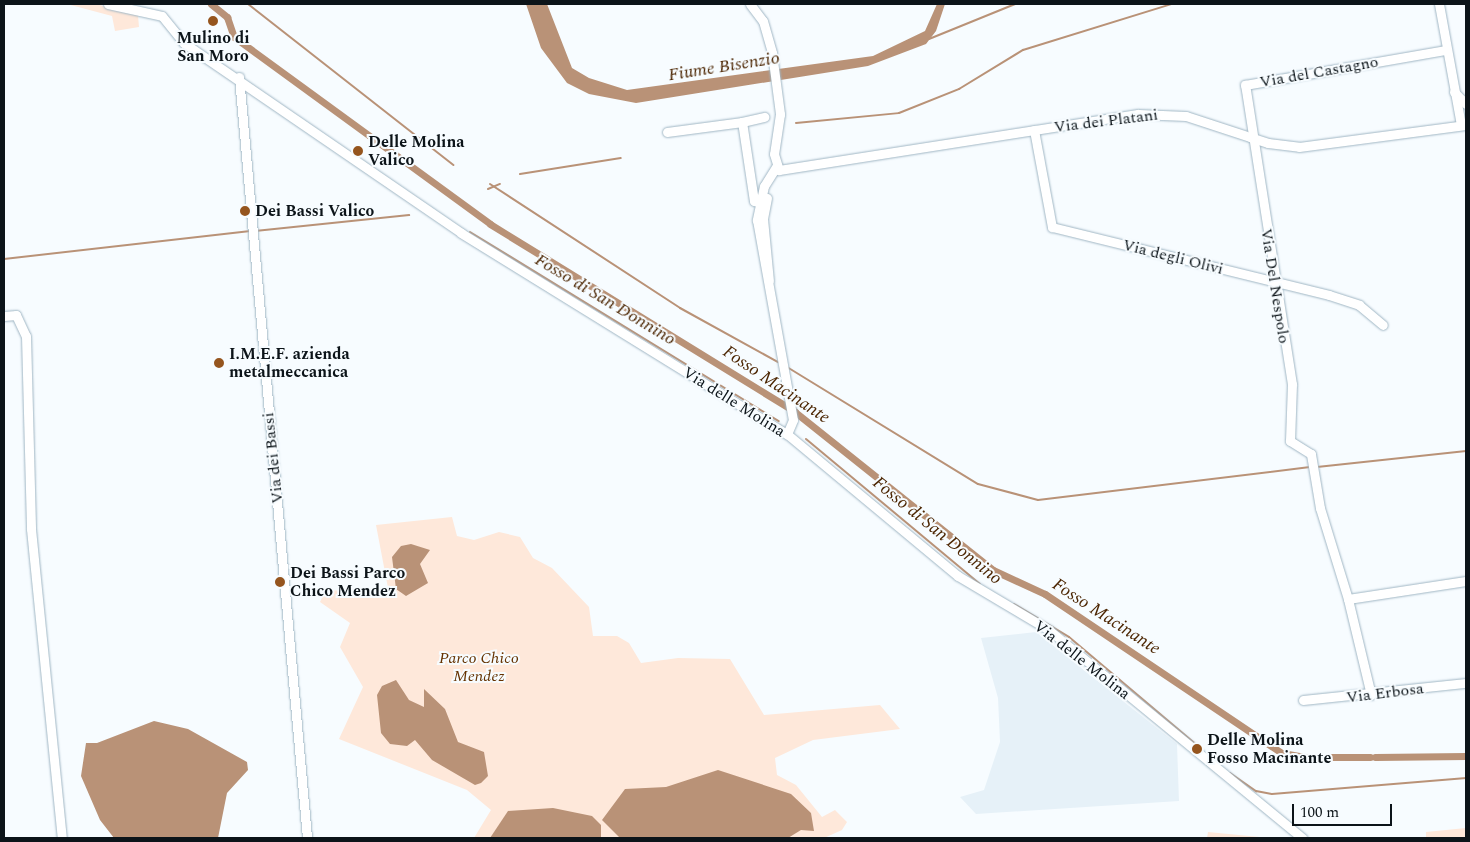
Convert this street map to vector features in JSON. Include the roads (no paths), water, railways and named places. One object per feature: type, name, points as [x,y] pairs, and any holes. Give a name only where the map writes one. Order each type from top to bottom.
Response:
[{"type":"street","name":"Via delle Molina","points":[[108,4],[158,13],[184,43],[239,77],[461,233],[787,434],[958,576],[1049,630],[1302,838]]},
{"type":"street","points":[[750,4],[768,34],[778,99],[777,168],[762,203],[771,269],[768,291],[792,414],[787,434]]},
{"type":"street","points":[[1439,4],[1454,91],[1464,124]]},
{"type":"street","name":"Via del Castagno","points":[[1253,139],[1245,85],[1446,50]]},
{"type":"street","name":"Via dei Bassi","points":[[239,77],[249,220],[307,838]]},
{"type":"street","points":[[1454,91],[1466,104]]},
{"type":"street","name":"Via dei Platani","points":[[777,168],[1034,130],[1166,114],[1196,118],[1253,139],[1311,147],[1464,124]]},
{"type":"street","points":[[667,132],[742,122],[764,117]]},
{"type":"street","points":[[742,122],[754,201],[762,203]]},
{"type":"street","name":"Via degli Olivi","points":[[1034,130],[1050,226],[1354,302],[1383,325]]},
{"type":"street","name":"Via Del Nespolo","points":[[1253,139],[1274,282],[1292,384],[1289,433],[1291,444],[1311,456],[1314,476],[1348,599]]},
{"type":"street","points":[[4,316],[16,315],[26,336],[31,529],[62,838]]},
{"type":"street","points":[[1371,695],[1348,599],[1466,581]]},
{"type":"street","name":"Via Erbosa","points":[[1303,700],[1371,695],[1466,683]]},
{"type":"waterway","name":"Fosso Macinante","points":[[211,4],[227,17],[234,37],[490,224],[795,412],[993,570],[1045,594],[1282,753],[1305,757],[1370,757]]},
{"type":"waterway","points":[[248,4],[453,165]]},
{"type":"waterway","points":[[929,39],[1015,4]]},
{"type":"waterway","points":[[796,123],[899,113],[959,89],[1023,50],[1172,4]]},
{"type":"waterway","points":[[520,174],[621,158]]},
{"type":"waterway","points":[[490,184],[680,308],[778,362]]},
{"type":"waterway","points":[[488,189],[500,184]]},
{"type":"waterway","points":[[255,231],[409,215]]},
{"type":"waterway","points":[[4,259],[250,231]]},
{"type":"waterway","name":"Fosso di San Donnino","points":[[470,232],[779,421]]},
{"type":"waterway","points":[[787,367],[978,484],[1038,500],[1310,467]]},
{"type":"waterway","name":"Fosso di San Donnino","points":[[806,439],[980,584]]},
{"type":"waterway","points":[[1317,467],[1466,451]]},
{"type":"waterway","name":"Fosso di San Donnino","points":[[1014,604],[1069,637],[1199,747]]},
{"type":"waterway","name":"Fosso Macinante","points":[[1375,757],[1466,756]]},
{"type":"waterway","name":"Fosso di San Donnino","points":[[1230,773],[1256,791],[1272,794],[1466,778]]},
{"type":"place","name":"Mulino di San Moro","points":[[213,21]]},
{"type":"place","name":"Delle Molina Valico","points":[[358,151]]},
{"type":"place","name":"Dei Bassi Valico","points":[[245,211]]},
{"type":"place","name":"I.M.E.F. azienda metalmeccanica","points":[[219,363]]},
{"type":"place","name":"Dei Bassi Parco Chico Mendez","points":[[280,582]]},
{"type":"place","name":"Delle Molina Fosso Macinante","points":[[1197,749]]},
{"type":"water label","name":"Fiume Bisenzio","points":[[724,67]]},
{"type":"park label","name":"Parco Chico Mendez","points":[[479,667]]}]
